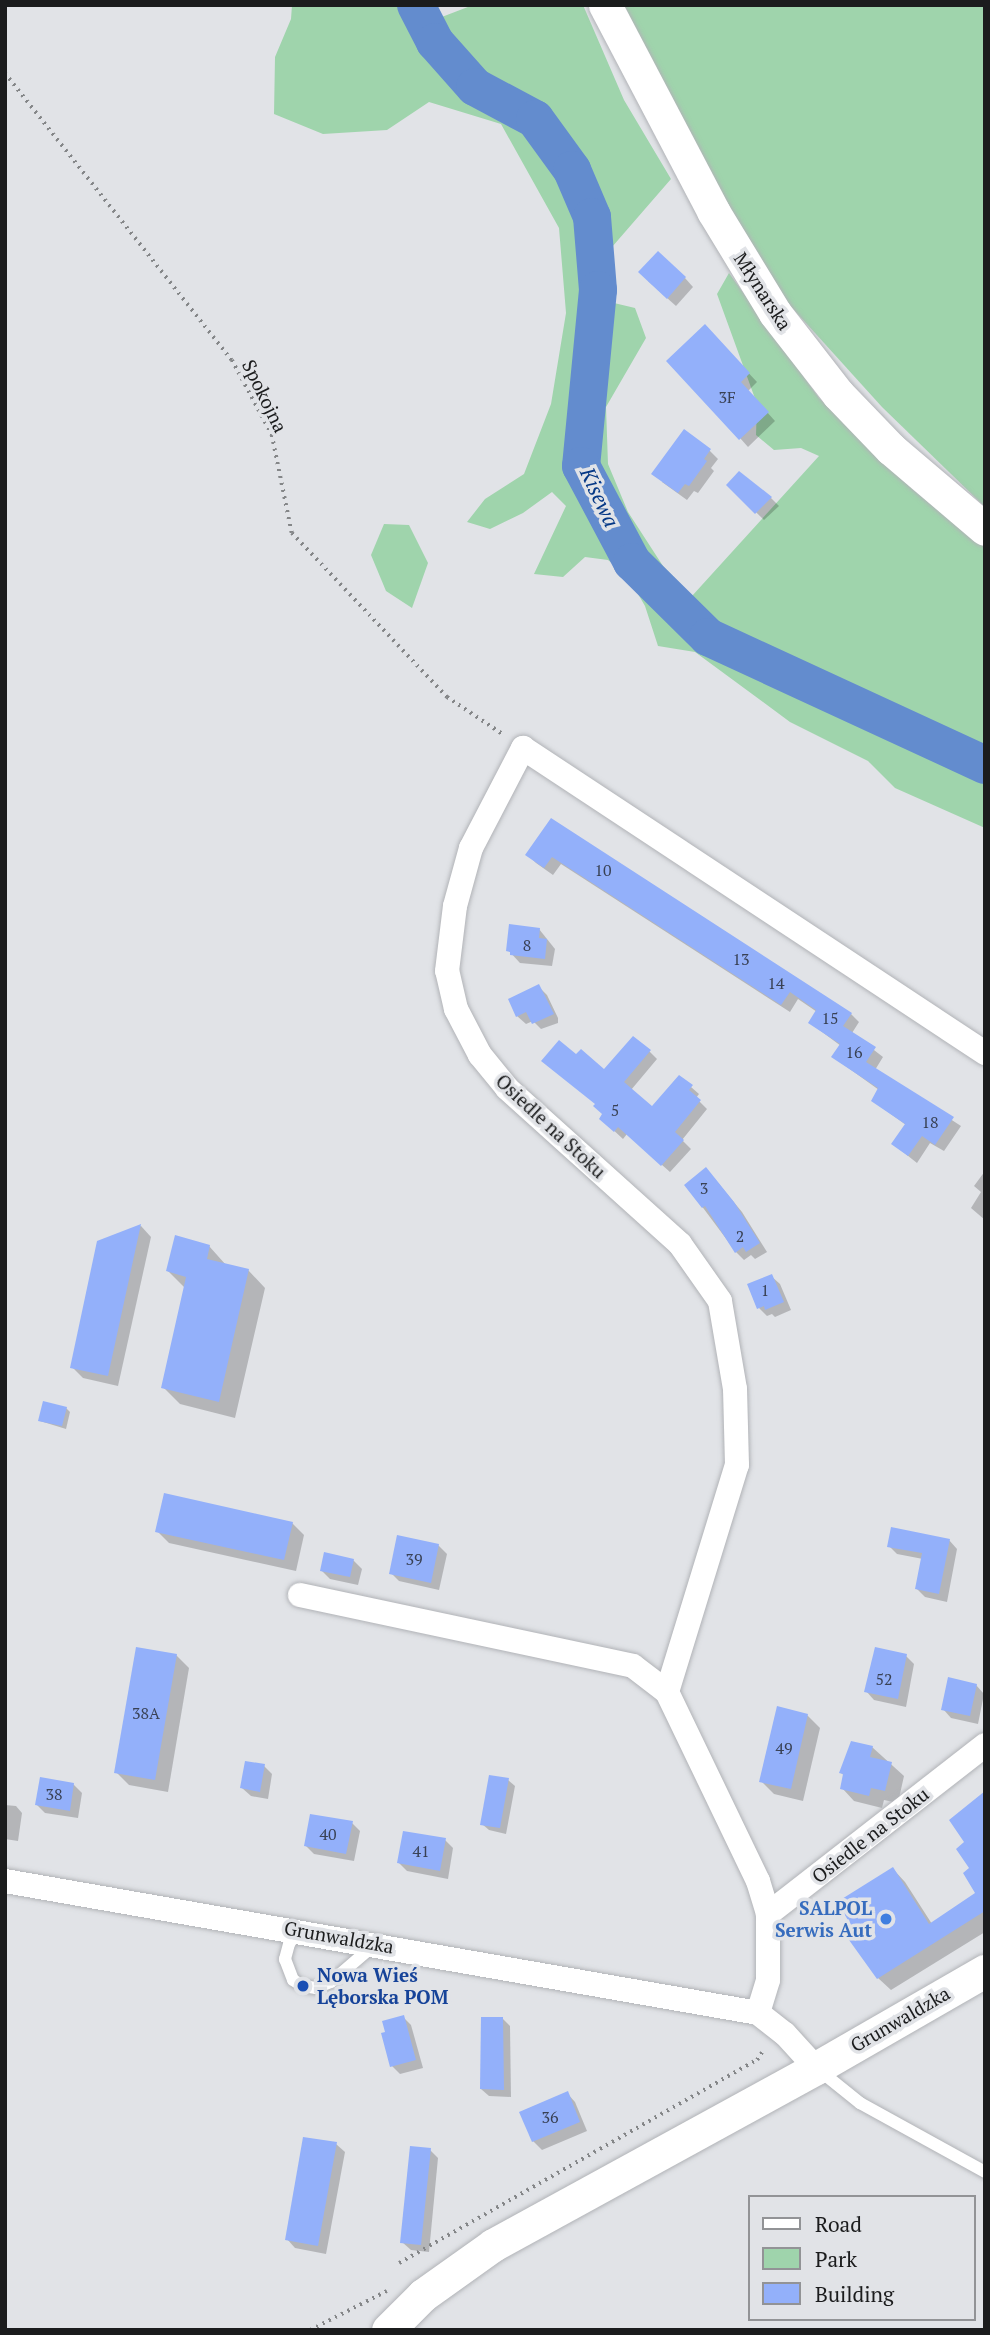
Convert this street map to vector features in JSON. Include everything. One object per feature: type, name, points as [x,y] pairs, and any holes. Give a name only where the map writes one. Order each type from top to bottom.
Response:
[{"type":"main road","name":"Młynarska","points":[[605,5],[713,211],[775,313],[838,394],[891,449],[985,529]]},
{"type":"main road","name":"Grunwaldzka","points":[[388,2330],[422,2295],[493,2245],[816,2068],[985,1971]]},
{"type":"street","points":[[523,748],[985,1053]]},
{"type":"street","name":"Osiedle na Stoku","points":[[523,748],[471,848],[455,906],[447,971],[456,1009],[480,1055],[507,1088],[680,1244],[720,1301],[735,1389],[737,1465],[667,1692]]},
{"type":"street","points":[[300,1595],[633,1666],[667,1692],[758,1881],[768,1914],[768,1980],[758,2013]]},
{"type":"street","name":"Osiedle na Stoku","points":[[768,1914],[985,1745]]},
{"type":"street","name":"Grunwaldzka","points":[[5,1881],[299,1930],[758,2013],[785,2034],[816,2068]]},
{"type":"lane","points":[[299,1930],[289,1944],[285,1959],[293,1980],[303,1986],[316,1988],[331,1982],[375,1944]]},
{"type":"lane","points":[[816,2068],[860,2103],[985,2172]]},
{"type":"path","name":"Spokojna","points":[[5,73],[232,360],[272,435],[292,533],[447,698],[523,748]]},
{"type":"path","points":[[399,2263],[757,2060],[762,2052]]},
{"type":"path","points":[[310,2330],[395,2286]]},
{"type":"green space","points":[[292,5],[427,5],[434,20],[473,5],[583,5],[624,100],[671,179],[612,247],[614,303],[635,308],[646,338],[606,407],[608,464],[628,512],[663,566],[692,596],[819,456],[801,448],[774,450],[756,435],[757,404],[717,294],[729,273],[819,398],[912,489],[985,548],[985,828],[895,788],[868,761],[790,722],[695,652],[658,646],[645,606],[627,575],[608,560],[585,557],[563,577],[534,574],[566,506],[552,492],[523,513],[490,529],[467,522],[485,499],[524,474],[551,404],[566,313],[559,228],[501,124],[429,102],[387,130],[323,134],[274,114],[275,57],[291,19]]},
{"type":"green space","points":[[620,5],[985,5],[985,507],[882,407],[776,290],[709,183]]},
{"type":"green space","points":[[384,524],[409,525],[428,563],[412,608],[386,591],[371,555]]},
{"type":"building","points":[[658,251],[686,277],[667,299],[638,272]]},
{"type":"building","points":[[705,324],[750,373],[741,382],[769,412],[739,440],[666,361]]},
{"type":"building","points":[[684,429],[711,449],[704,459],[707,461],[689,486],[685,484],[678,493],[651,474]]},
{"type":"building","points":[[739,471],[772,497],[755,514],[726,485]]},
{"type":"building","points":[[551,818],[852,1013],[843,1026],[876,1047],[866,1062],[954,1117],[935,1145],[922,1136],[908,1156],[891,1144],[905,1124],[871,1101],[878,1088],[831,1057],[840,1044],[808,1023],[816,1010],[790,992],[781,1005],[552,857],[544,868],[525,855]]},
{"type":"building","points":[[509,924],[540,928],[539,938],[547,939],[545,959],[510,955],[510,952],[506,951]]},
{"type":"building","points":[[539,984],[554,1014],[532,1024],[526,1012],[516,1017],[508,999]]},
{"type":"building","points":[[633,1036],[651,1050],[624,1082],[652,1106],[679,1075],[693,1085],[689,1090],[701,1100],[675,1132],[684,1140],[661,1166],[618,1127],[614,1132],[599,1119],[602,1114],[593,1106],[595,1104],[541,1061],[559,1040],[576,1054],[581,1049],[604,1069]]},
{"type":"building","points":[[706,1167],[734,1202],[760,1243],[746,1252],[743,1247],[735,1253],[705,1206],[702,1208],[684,1185]]},
{"type":"building","points":[[141,1224],[108,1376],[70,1368],[97,1241]]},
{"type":"building","points":[[175,1235],[210,1245],[207,1259],[249,1269],[219,1402],[161,1388],[186,1277],[166,1271]]},
{"type":"building","points":[[772,1274],[784,1302],[765,1310],[764,1306],[757,1309],[747,1284]]},
{"type":"building","points":[[43,1401],[67,1407],[62,1426],[38,1421]]},
{"type":"building","points":[[164,1493],[293,1522],[284,1560],[155,1532]]},
{"type":"building","points":[[891,1527],[950,1539],[939,1594],[915,1589],[922,1553],[887,1547]]},
{"type":"building","points":[[397,1535],[439,1544],[431,1583],[389,1574]]},
{"type":"building","points":[[324,1552],[354,1559],[350,1577],[320,1571]]},
{"type":"building","points":[[136,1647],[177,1654],[155,1780],[114,1773]]},
{"type":"building","points":[[875,1647],[907,1654],[898,1699],[864,1692]]},
{"type":"building","points":[[948,1677],[977,1684],[970,1716],[941,1710]]},
{"type":"building","points":[[777,1706],[808,1714],[791,1789],[759,1782]]},
{"type":"building","points":[[851,1741],[873,1746],[870,1757],[892,1762],[885,1791],[871,1788],[869,1796],[840,1789],[843,1774],[839,1773]]},
{"type":"building","points":[[245,1761],[265,1764],[260,1792],[240,1788]]},
{"type":"building","points":[[489,1775],[509,1778],[500,1828],[480,1825]]},
{"type":"building","points":[[40,1777],[74,1783],[70,1811],[35,1805]]},
{"type":"building","name":"SALPOL Serwis Aut","points":[[985,1791],[985,1911],[877,1979],[849,1940],[857,1935],[837,1902],[893,1867],[929,1924],[975,1893],[963,1873],[969,1868],[956,1849],[964,1842],[949,1820]]},
{"type":"building","points":[[310,1814],[353,1821],[346,1854],[304,1846]]},
{"type":"building","points":[[403,1831],[446,1838],[440,1871],[397,1863]]},
{"type":"building","points":[[404,2015],[416,2060],[390,2067],[381,2033],[385,2032],[382,2021]]},
{"type":"building","points":[[481,2017],[503,2017],[504,2090],[480,2089]]},
{"type":"building","points":[[568,2091],[580,2122],[532,2142],[519,2112]]},
{"type":"building","points":[[303,2137],[337,2142],[318,2246],[285,2240]]},
{"type":"building","points":[[410,2146],[431,2148],[421,2245],[400,2243]]},
{"type":"waterway","name":"Kisewa","points":[[416,5],[435,42],[475,87],[535,119],[572,170],[592,217],[598,290],[581,466],[632,562],[708,637],[985,765]]},
{"type":"place","name":"SALPOL Serwis Aut","points":[[886,1919]]},
{"type":"place","name":"Nowa Wieś Lęborska POM","points":[[303,1986]]}]
